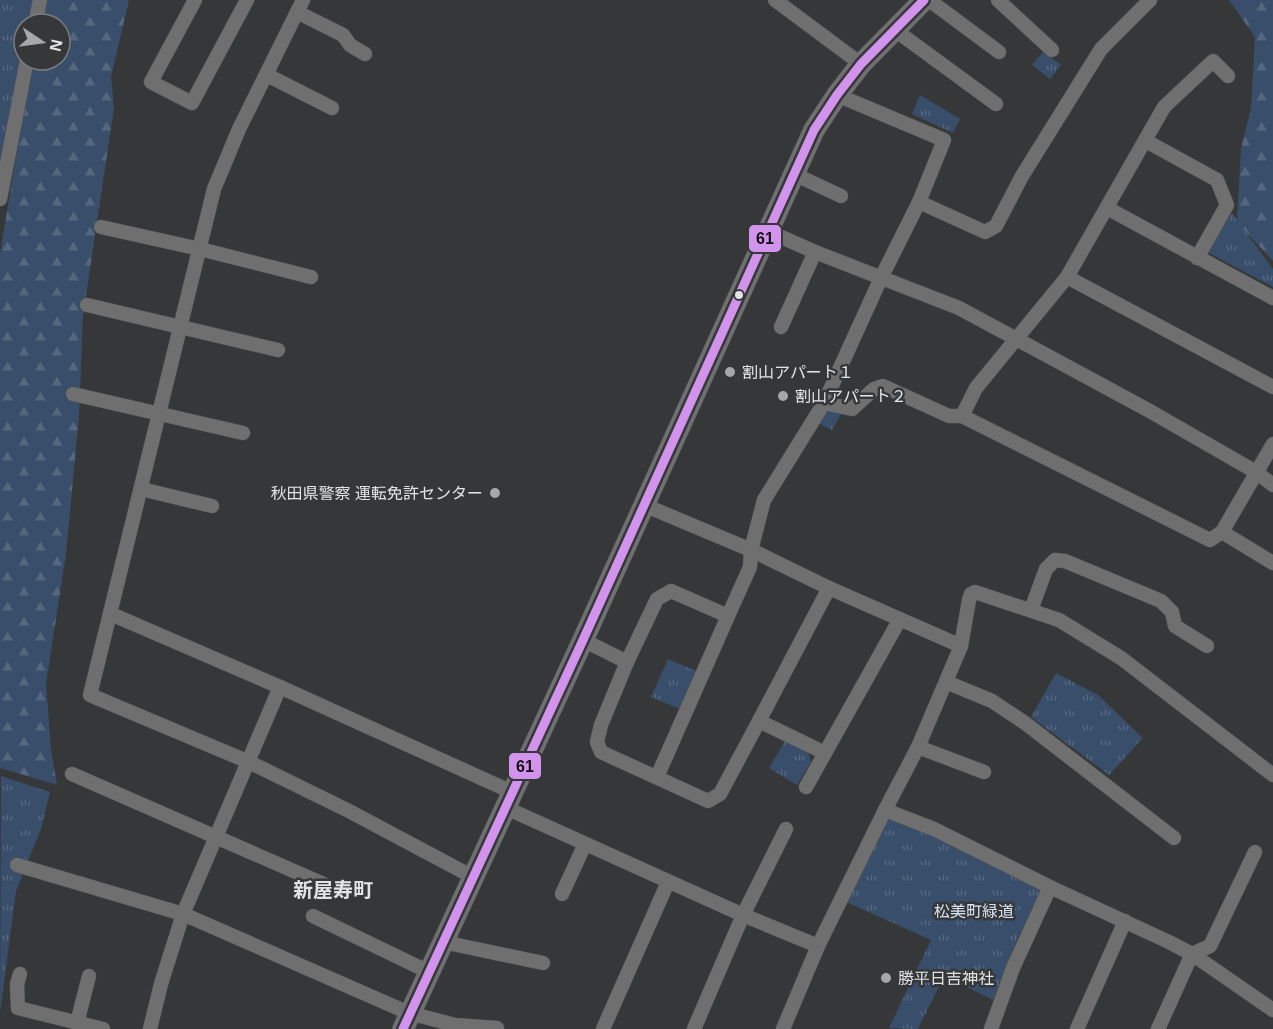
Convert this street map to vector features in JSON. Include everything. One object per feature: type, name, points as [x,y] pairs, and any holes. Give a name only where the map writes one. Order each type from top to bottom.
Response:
[{"type":"main road","points":[[406,1021],[583,640],[814,130],[861,64],[927,0]]},
{"type":"street","points":[[195,0],[151,82],[192,103],[247,0]]},
{"type":"street","points":[[927,0],[999,52]]},
{"type":"street","points":[[998,0],[1052,50]]},
{"type":"street","points":[[919,202],[985,232],[996,226],[1022,176],[1101,50],[1150,0]]},
{"type":"street","points":[[784,3],[861,64]]},
{"type":"street","points":[[365,54],[350,45],[343,35],[300,6],[239,129],[214,189],[90,695],[249,762],[349,811],[473,877]]},
{"type":"street","points":[[895,30],[996,104]]},
{"type":"street","points":[[962,416],[976,388],[1067,277],[1164,107],[1213,61],[1228,76]]},
{"type":"street","points":[[0,199],[25,72]]},
{"type":"street","points":[[267,75],[332,108]]},
{"type":"street","points":[[657,777],[750,567],[751,550],[764,500],[824,404],[880,278],[919,202],[944,140],[837,95]]},
{"type":"street","points":[[1146,141],[1217,180],[1227,205],[1197,258]]},
{"type":"street","points":[[794,174],[841,196]]},
{"type":"street","points":[[1107,208],[1273,298]]},
{"type":"street","points":[[101,227],[311,277]]},
{"type":"street","points":[[768,231],[815,252],[959,308],[1148,410],[1256,472],[1273,485]]},
{"type":"street","points":[[781,327],[815,252]]},
{"type":"street","points":[[1067,277],[1273,387]]},
{"type":"street","points":[[87,305],[278,350]]},
{"type":"street","points":[[824,404],[852,409],[874,389],[883,386],[949,416],[962,416],[1210,540],[1222,532],[1273,444]]},
{"type":"street","points":[[73,394],[243,433]]},
{"type":"street","points":[[141,489],[212,506]]},
{"type":"street","points":[[644,505],[751,550],[829,588],[961,646]]},
{"type":"street","points":[[1222,532],[1273,563]]},
{"type":"street","points":[[1031,610],[1046,569],[1054,560],[1065,561],[1161,601],[1172,612],[1175,626],[1207,646]]},
{"type":"street","points":[[728,616],[671,591],[657,599],[627,662],[601,725],[597,742],[601,752],[708,801],[720,795],[829,588]]},
{"type":"street","points":[[783,1029],[818,946],[918,747],[961,646],[971,594],[975,592],[1059,620],[1121,658],[1273,775]]},
{"type":"street","points":[[111,614],[280,687],[508,799],[585,844],[818,946]]},
{"type":"street","points":[[806,787],[900,619]]},
{"type":"street","points":[[583,640],[627,662]]},
{"type":"street","points":[[946,682],[992,701],[1026,723],[1174,837]]},
{"type":"street","points":[[150,1029],[161,984],[183,914],[280,687]]},
{"type":"street","points":[[759,721],[825,753]]},
{"type":"street","points":[[918,747],[984,772]]},
{"type":"street","points":[[72,774],[328,886]]},
{"type":"street","points":[[885,810],[934,829],[1192,954],[1273,1010]]},
{"type":"street","points":[[694,1029],[743,915],[786,829]]},
{"type":"street","points":[[562,894],[585,844]]},
{"type":"street","points":[[1158,1029],[1192,954],[1210,946],[1255,852]]},
{"type":"street","points":[[17,865],[183,914],[406,1021],[497,1028]]},
{"type":"street","points":[[603,1029],[668,882]]},
{"type":"street","points":[[991,1029],[1013,968],[1050,887]]},
{"type":"street","points":[[313,916],[429,972]]},
{"type":"street","points":[[1077,1029],[1125,921]]},
{"type":"street","points":[[443,942],[543,963]]},
{"type":"street","points":[[20,974],[17,984],[18,1008],[103,1029]]},
{"type":"street","points":[[77,1023],[88,976]]},
{"type":"green space","points":[[0,0],[33,0],[30,12],[12,12],[12,72],[19,72],[0,171]]},
{"type":"green space","points":[[47,0],[129,0],[111,77],[114,108],[83,316],[79,416],[66,554],[46,684],[51,749],[57,785],[0,768],[0,254],[32,72],[72,72],[72,12],[44,12]]},
{"type":"green space","points":[[1229,0],[1273,0],[1273,261],[1237,222],[1241,149],[1251,108],[1255,37]]},
{"type":"green space","points":[[1043,52],[1061,65],[1050,79],[1032,65]]},
{"type":"green space","points":[[920,95],[960,119],[953,133],[912,114]]},
{"type":"green space","points":[[1232,213],[1273,269],[1273,287],[1207,252]]},
{"type":"green space","points":[[828,407],[841,414],[832,430],[820,424]]},
{"type":"green space","points":[[668,659],[696,671],[680,709],[651,697]]},
{"type":"green space","points":[[1056,673],[1098,695],[1143,738],[1109,775],[1031,717]]},
{"type":"green space","points":[[786,739],[808,752],[811,762],[797,785],[769,768]]},
{"type":"green space","points":[[1,776],[50,792],[41,829],[16,891],[0,1013]]},
{"type":"green space","name":"松美町緑道","points":[[887,815],[934,834],[1042,888],[1017,940],[993,1000],[944,976],[918,1029],[889,1028],[931,940],[844,901]]},
{"type":"transit line","name":"61","points":[[403,1029],[583,640],[814,130],[861,64],[924,0]]},
{"type":"place","name":"割山アパート１","points":[[730,372]]},
{"type":"place","name":"割山アパート２","points":[[783,396]]},
{"type":"place","name":"秋田県警察 運転免許センター","points":[[495,493]]},
{"type":"place","name":"勝平日吉神社","points":[[886,978]]},
{"type":"district","name":"新屋寿町","points":[[333,890]]}]
